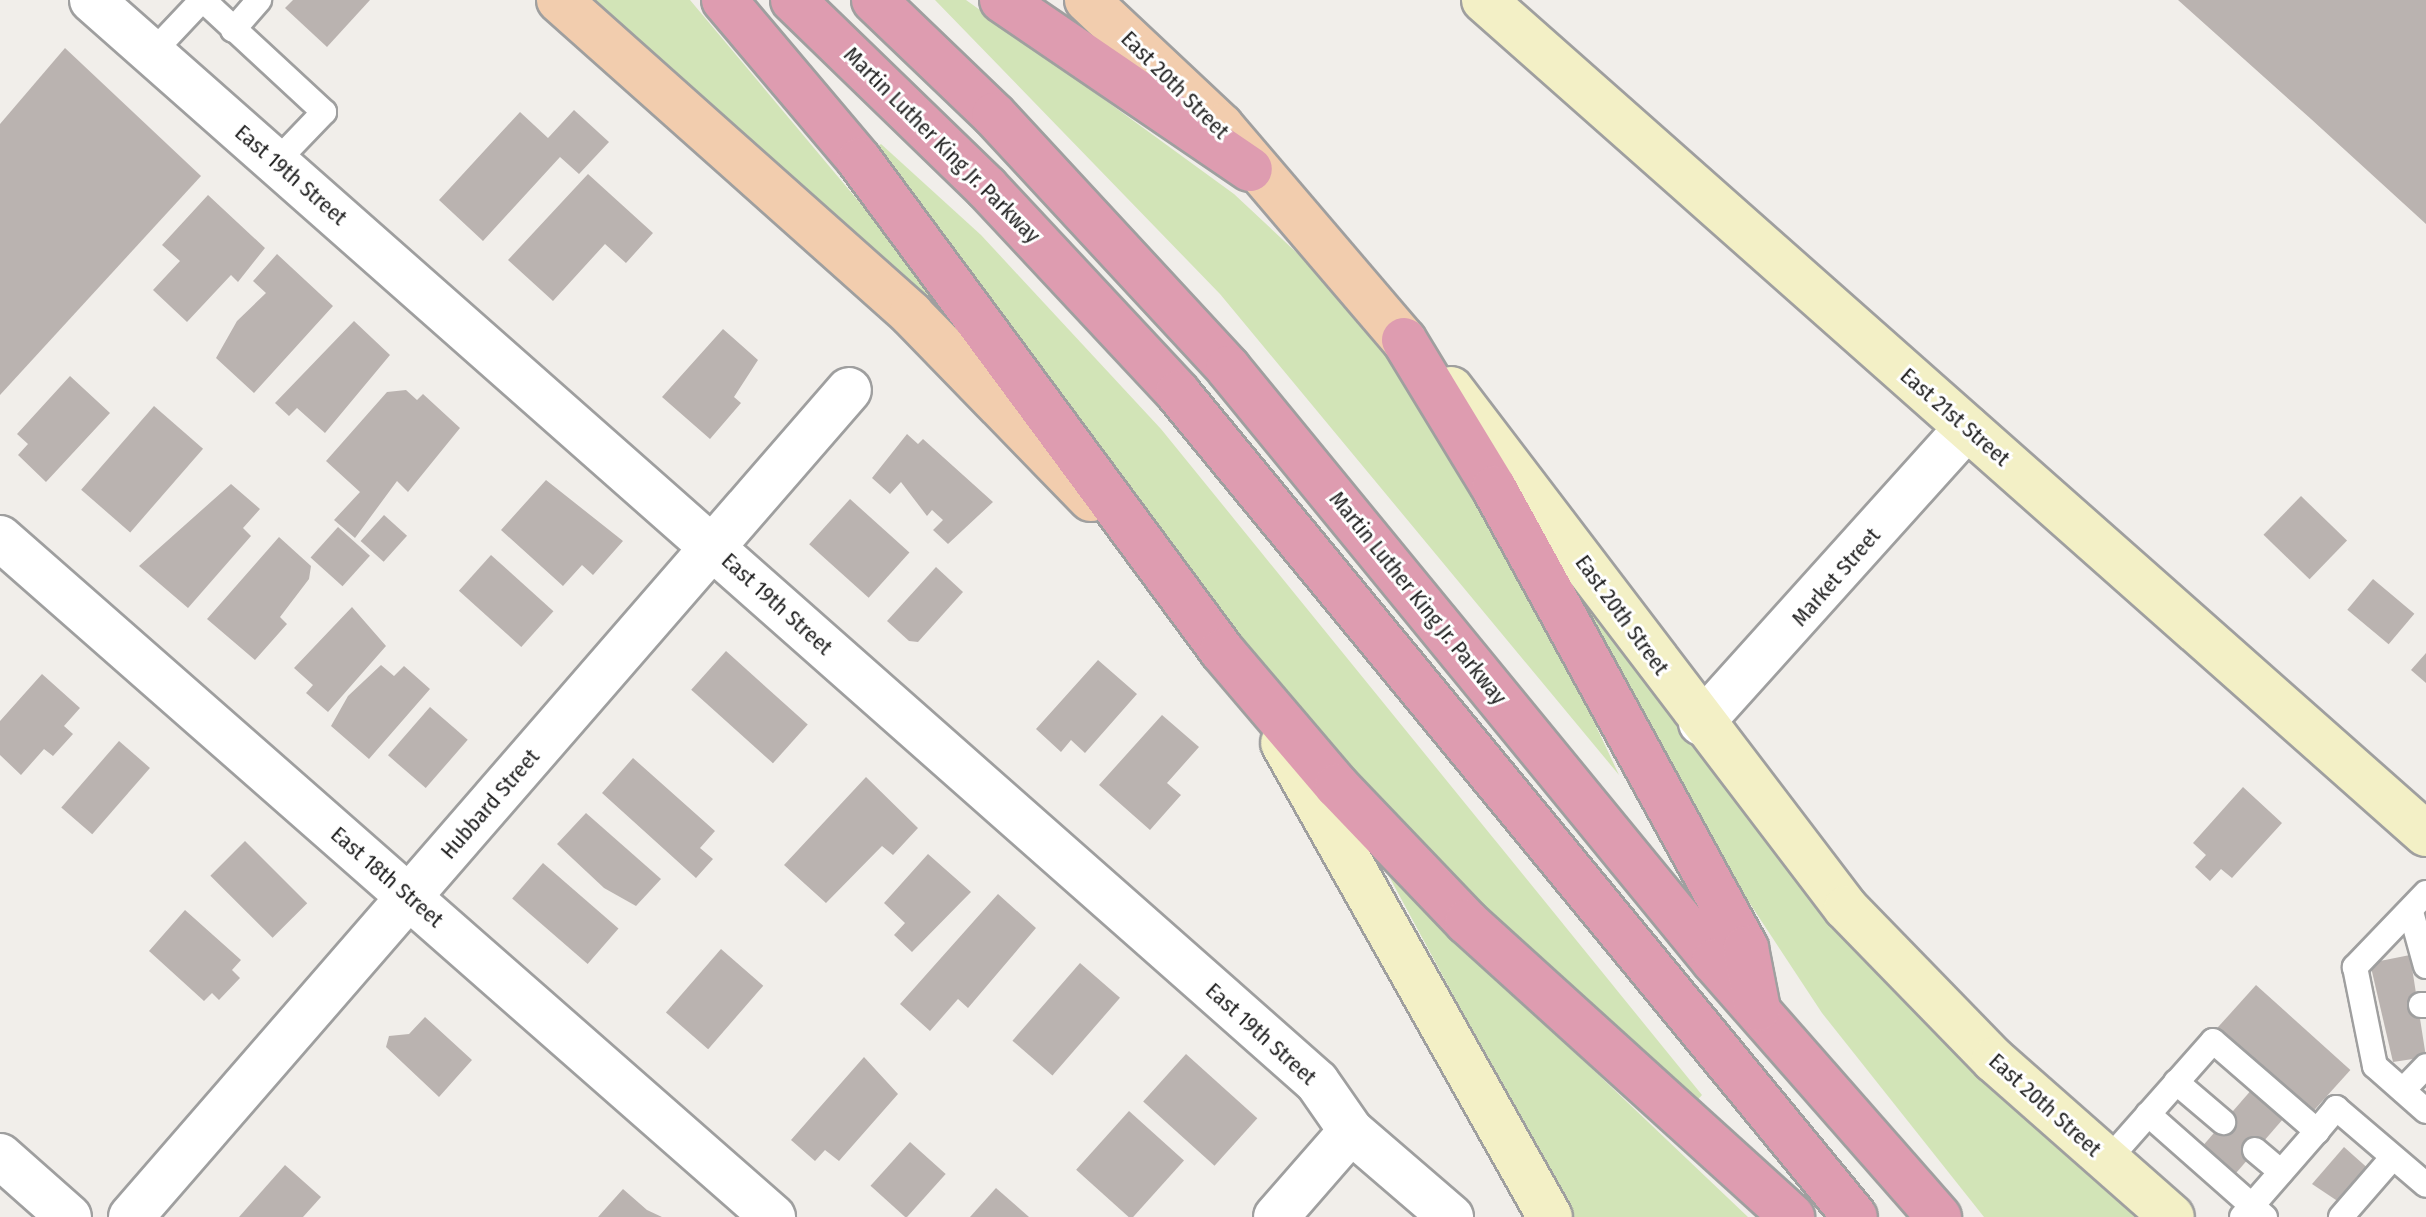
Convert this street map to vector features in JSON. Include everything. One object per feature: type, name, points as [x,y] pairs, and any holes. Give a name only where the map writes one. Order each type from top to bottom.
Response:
[{"type":"highway","points":[[724,0],[859,160],[1222,651],[1433,890],[1792,1217]]},
{"type":"highway","name":"Martin Luther King Jr. Parkway","points":[[793,0],[1036,239],[1178,393],[1855,1217]]},
{"type":"highway","name":"Martin Luther King Jr. Parkway","points":[[874,0],[994,115],[1220,358],[1760,1015],[1939,1217]]},
{"type":"highway","points":[[1002,0],[1250,169]]},
{"type":"highway","points":[[1404,340],[1487,476],[1746,948],[1760,1015]]},
{"type":"main road","points":[[559,0],[944,345],[1222,651]]},
{"type":"main road","name":"East 20th Street","points":[[1087,0],[1221,126],[1250,169],[1404,340]]},
{"type":"street","name":"East 19th Street","points":[[92,0],[1317,1082],[1351,1131],[1451,1217]]},
{"type":"street","name":"East 21st Street","points":[[1484,0],[2426,834]]},
{"type":"street","name":"East 20th Street","points":[[1404,340],[1522,479],[1701,723],[1878,943],[2107,1161],[2172,1217]]},
{"type":"street","name":"Hubbard Street","points":[[131,1217],[849,390]]},
{"type":"street","name":"Market Street","points":[[1701,723],[1967,428]]},
{"type":"street","name":"East 18th Street","points":[[0,538],[773,1217]]},
{"type":"street","points":[[1222,651],[1329,820],[1550,1217]]},
{"type":"street","points":[[1276,1217],[1351,1131]]},
{"type":"street","points":[[0,1156],[69,1217]]},
{"type":"lane","points":[[152,53],[202,0],[324,112],[276,162]]},
{"type":"lane","points":[[233,30],[259,0]]},
{"type":"lane","points":[[2426,893],[2355,967],[2373,1013],[2375,1066],[2426,1111]]},
{"type":"lane","points":[[2411,912],[2426,966]]},
{"type":"lane","points":[[2107,1161],[2213,1041],[2317,1131]]},
{"type":"lane","points":[[2403,1090],[2426,1066]]},
{"type":"lane","points":[[2176,1082],[2223,1122]]},
{"type":"lane","points":[[2148,1114],[2253,1213],[2281,1172],[2336,1108],[2426,1185]]},
{"type":"lane","points":[[2255,1150],[2281,1172]]},
{"type":"lane","points":[[2341,1217],[2393,1157]]},
{"type":"green space","points":[[592,0],[690,0],[1056,437],[925,305]]},
{"type":"green space","points":[[935,0],[966,0],[1039,52],[1234,194],[1329,283],[1418,393],[1551,630],[1619,775],[1220,294]]},
{"type":"green space","points":[[881,144],[981,235],[1161,429],[1702,1095],[1694,1104],[1390,817],[1282,692],[875,148]]},
{"type":"green space","points":[[1559,552],[2139,1217],[1984,1217],[1822,1013],[1741,890],[1585,622]]},
{"type":"green space","points":[[1384,867],[1525,1005],[1748,1217],[1573,1217]]},
{"type":"building","points":[[293,0],[370,0],[327,47],[285,8]]},
{"type":"building","points":[[2178,0],[2426,0],[2426,224],[2311,119]]},
{"type":"building","points":[[65,48],[201,176],[0,395],[0,124]]},
{"type":"building","points":[[574,110],[609,142],[579,174],[560,157],[483,241],[439,200],[520,112],[548,138]]},
{"type":"building","points":[[588,174],[653,233],[626,263],[605,244],[553,301],[508,260]]},
{"type":"building","points":[[208,195],[265,248],[238,282],[231,275],[187,322],[153,290],[180,261],[162,245]]},
{"type":"building","points":[[277,254],[333,306],[254,393],[216,358],[237,321],[266,293],[253,281]]},
{"type":"building","points":[[354,321],[390,355],[325,433],[297,408],[289,416],[275,403]]},
{"type":"building","points":[[723,329],[758,360],[734,397],[741,403],[710,439],[662,397]]},
{"type":"building","points":[[70,376],[110,413],[46,482],[18,455],[28,444],[17,434]]},
{"type":"building","points":[[406,390],[417,400],[423,394],[460,428],[408,492],[397,481],[355,538],[334,520],[360,492],[326,461],[387,392]]},
{"type":"building","points":[[154,406],[203,449],[130,532],[81,490]]},
{"type":"building","points":[[907,434],[918,444],[923,439],[993,502],[948,544],[933,530],[943,520],[932,510],[927,516],[901,482],[890,494],[872,478]]},
{"type":"building","points":[[546,480],[623,541],[593,575],[582,565],[563,586],[501,530]]},
{"type":"building","points":[[231,484],[260,509],[243,528],[251,536],[188,608],[139,566]]},
{"type":"building","points":[[2301,496],[2347,540],[2310,579],[2263,535]]},
{"type":"building","points":[[850,499],[909,553],[869,598],[809,544]]},
{"type":"building","points":[[384,515],[407,536],[384,562],[361,541]]},
{"type":"building","points":[[338,527],[370,556],[343,586],[311,557]]},
{"type":"building","points":[[279,537],[311,566],[309,579],[280,617],[287,624],[255,660],[207,619]]},
{"type":"building","points":[[491,555],[553,611],[521,647],[459,591]]},
{"type":"building","points":[[936,567],[963,592],[918,642],[909,641],[887,621]]},
{"type":"building","points":[[2373,579],[2414,614],[2389,644],[2347,610]]},
{"type":"building","points":[[352,607],[386,646],[328,712],[306,693],[313,685],[294,668]]},
{"type":"building","points":[[726,651],[808,725],[773,763],[691,690]]},
{"type":"building","points":[[2426,653],[2426,683],[2411,670]]},
{"type":"building","points":[[1098,660],[1137,694],[1085,753],[1071,740],[1061,752],[1036,729]]},
{"type":"building","points":[[381,665],[394,676],[404,666],[430,689],[369,759],[331,726],[348,696]]},
{"type":"building","points":[[42,674],[80,708],[64,726],[73,734],[53,756],[44,749],[21,775],[0,755],[0,721]]},
{"type":"building","points":[[430,707],[468,740],[426,788],[388,755]]},
{"type":"building","points":[[1162,715],[1199,747],[1167,783],[1181,795],[1150,830],[1099,785]]},
{"type":"building","points":[[119,741],[150,768],[92,834],[61,807]]},
{"type":"building","points":[[633,758],[715,831],[700,848],[713,859],[696,878],[602,793]]},
{"type":"building","points":[[866,777],[918,828],[893,855],[882,846],[826,903],[784,865]]},
{"type":"building","points":[[2243,787],[2282,823],[2232,878],[2221,869],[2210,881],[2195,867],[2206,855],[2193,843]]},
{"type":"building","points":[[586,813],[661,879],[636,906],[604,888],[557,844]]},
{"type":"building","points":[[245,841],[307,903],[273,938],[210,876]]},
{"type":"building","points":[[928,854],[971,892],[912,952],[894,935],[905,923],[884,903]]},
{"type":"building","points":[[543,863],[618,929],[588,964],[512,898]]},
{"type":"building","points":[[998,894],[1036,928],[968,1008],[958,999],[930,1031],[900,1004]]},
{"type":"building","points":[[185,910],[241,960],[232,970],[240,978],[219,1000],[212,993],[204,1001],[149,951]]},
{"type":"building","points":[[721,949],[763,986],[708,1049],[666,1012]]},
{"type":"building","points":[[2410,955],[2426,1057],[2393,1062],[2370,963]]},
{"type":"building","points":[[1080,963],[1120,998],[1052,1076],[1012,1041]]},
{"type":"building","points":[[2256,985],[2350,1070],[2312,1113],[2217,1028]]},
{"type":"building","points":[[425,1017],[472,1060],[439,1097],[386,1047],[389,1036],[409,1034]]},
{"type":"building","points":[[1186,1054],[1257,1118],[1215,1166],[1143,1102]]},
{"type":"building","points":[[864,1057],[898,1094],[839,1161],[825,1150],[815,1161],[791,1140]]},
{"type":"building","points":[[2253,1088],[2285,1116],[2229,1181],[2197,1153]]},
{"type":"building","points":[[1129,1111],[1184,1161],[1133,1217],[1129,1217],[1076,1170]]},
{"type":"building","points":[[910,1142],[946,1174],[907,1217],[871,1186]]},
{"type":"building","points":[[2344,1147],[2372,1172],[2339,1202],[2312,1184]]},
{"type":"building","points":[[285,1165],[321,1197],[303,1217],[239,1217]]},
{"type":"building","points":[[996,1188],[1029,1217],[970,1217]]},
{"type":"building","points":[[623,1189],[647,1210],[662,1217],[598,1217]]}]
